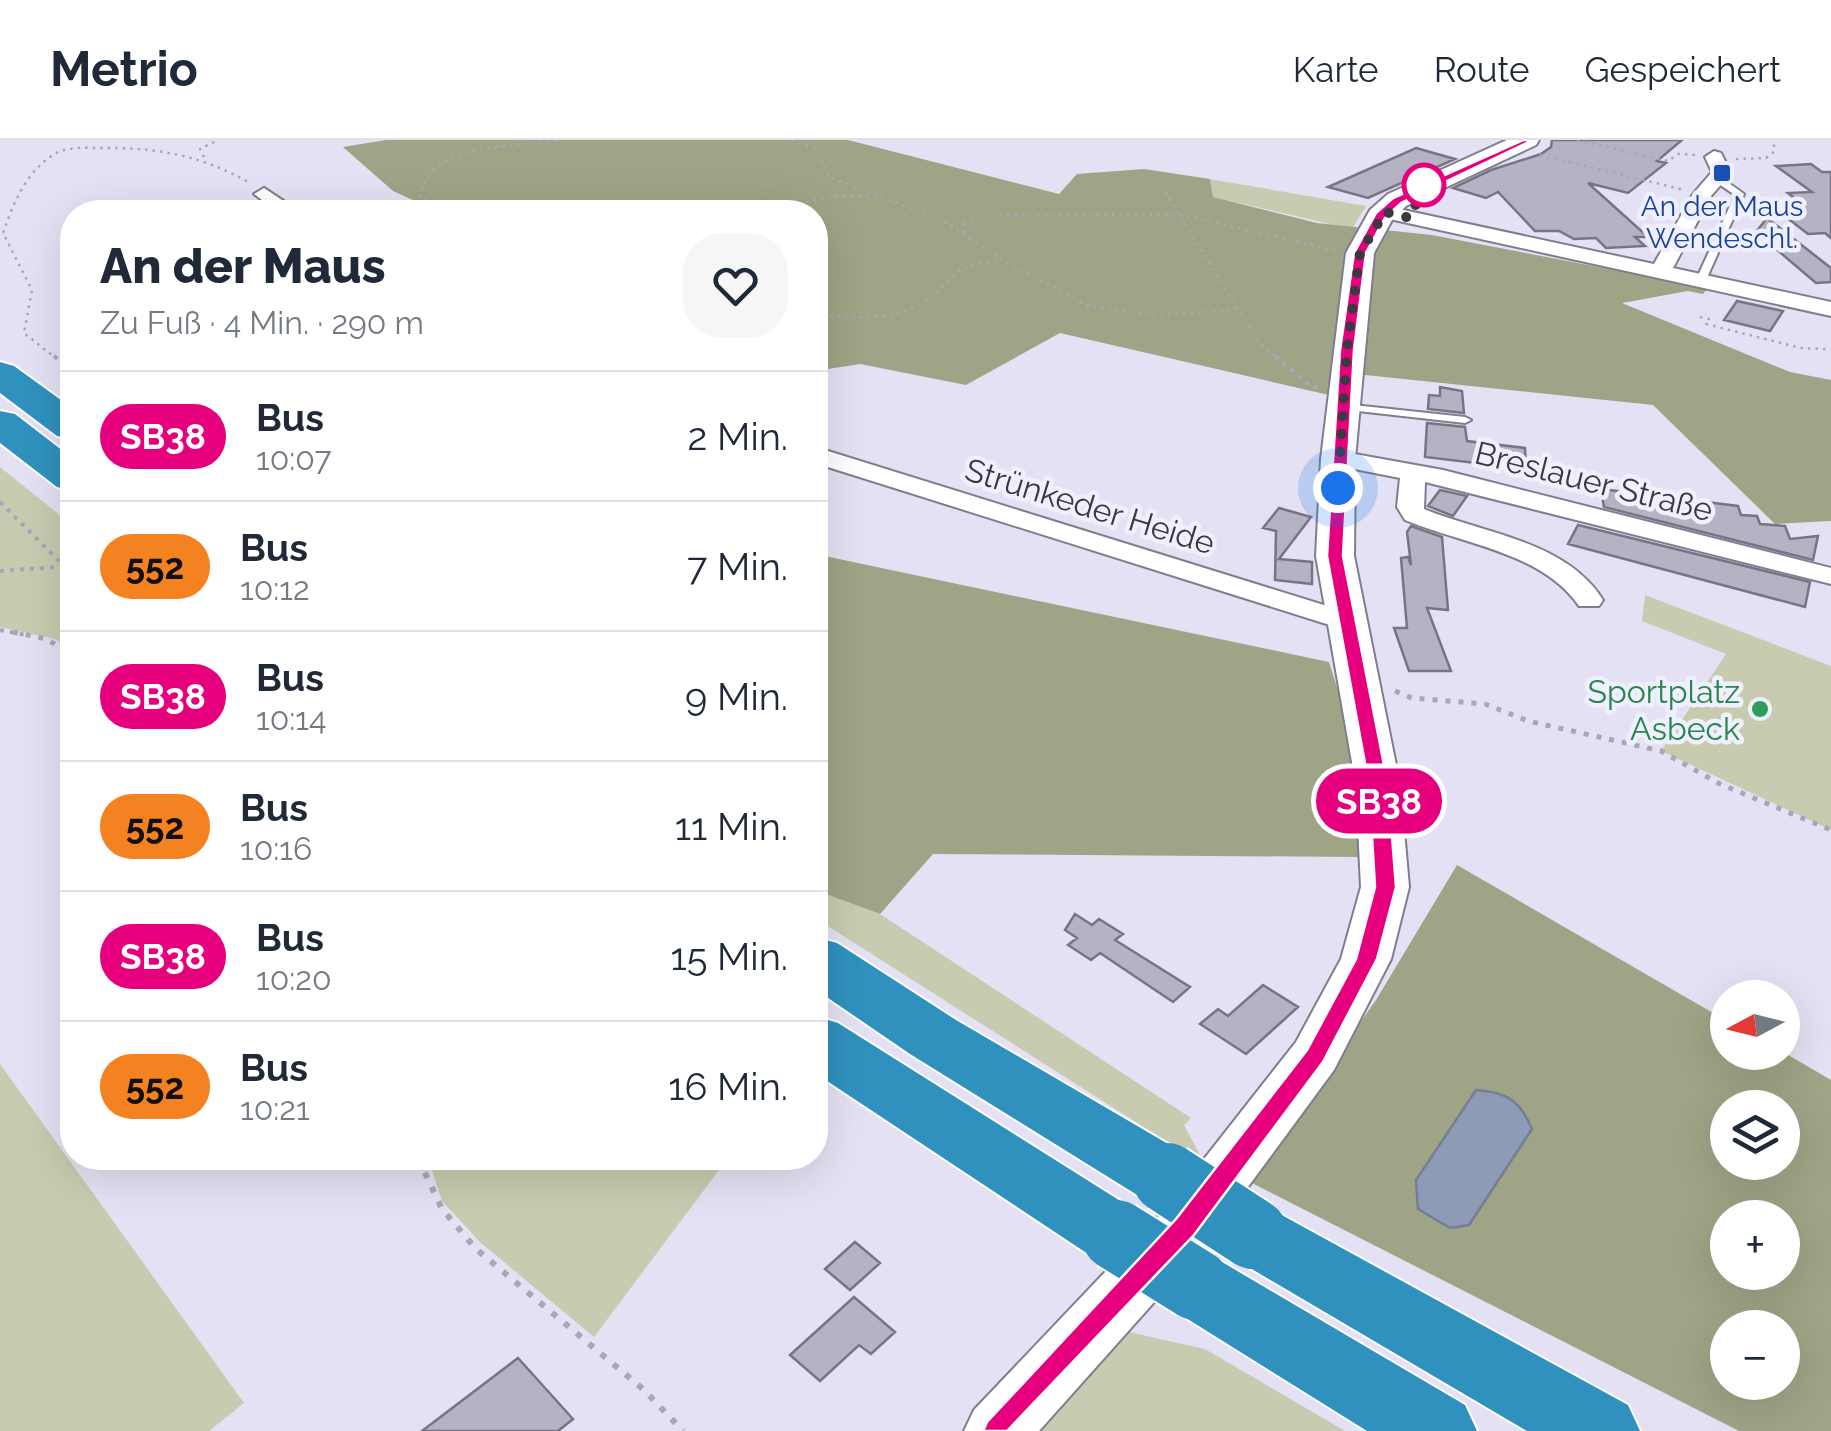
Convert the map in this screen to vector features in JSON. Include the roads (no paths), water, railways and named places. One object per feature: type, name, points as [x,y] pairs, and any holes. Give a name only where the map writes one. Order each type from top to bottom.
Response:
[{"type":"highway","points":[[0,374],[60,418]]},
{"type":"highway","points":[[0,423],[60,469]]},
{"type":"highway","points":[[828,968],[932,1037],[1254,1234],[1600,1431]]},
{"type":"highway","points":[[828,1048],[1116,1236],[1437,1431]]},
{"type":"main road","points":[[997,1431],[1185,1227],[1315,1056],[1366,959],[1386,887],[1378,785],[1335,556],[1347,350],[1372,231],[1422,187],[1517,144]]},
{"type":"street","points":[[1660,272],[1711,177]]},
{"type":"street","points":[[264,194],[273,200]]},
{"type":"street","points":[[1372,231],[1468,239],[1660,272],[1831,308]]},
{"type":"street","name":"Strünkeder Heide","points":[[828,459],[1346,621]]},
{"type":"street","name":"Breslauer Straße","points":[[1338,459],[1413,471],[1831,576]]},
{"type":"street","points":[[1413,471],[1410,507],[1414,514],[1565,571],[1586,588],[1589,600]]},
{"type":"lane","points":[[1701,280],[1740,194],[1711,177]]},
{"type":"lane","points":[[1345,402],[1464,420]]},
{"type":"water","points":[[1476,1090],[1511,1099],[1532,1129],[1469,1225],[1450,1228],[1418,1209],[1416,1180]]},
{"type":"place","name":"An der Maus Wendeschl.","points":[[1722,173]]},
{"type":"place","name":"Sportplatz Asbeck","points":[[1760,709]]}]
